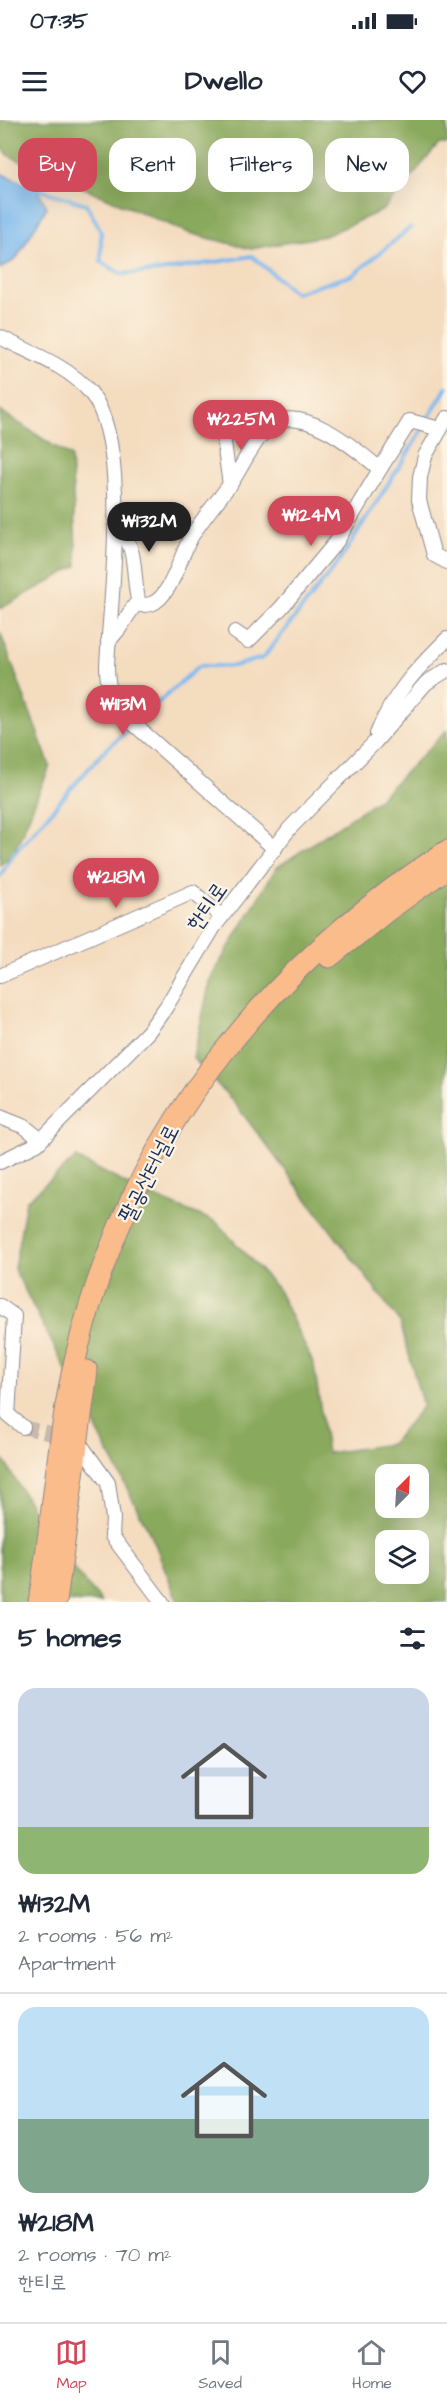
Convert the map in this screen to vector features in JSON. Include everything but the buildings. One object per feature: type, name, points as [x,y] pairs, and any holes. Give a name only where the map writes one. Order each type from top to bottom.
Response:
[{"type":"highway","name":"팔공산터널로","points":[[39,1602],[51,1500],[76,1355],[98,1284],[127,1208],[159,1146],[225,1047],[264,1002],[316,950],[370,905],[408,876],[447,851]]},
{"type":"highway","name":"팔공산터널로","points":[[56,1602],[85,1382],[96,1335],[111,1289],[144,1202],[175,1145],[204,1101],[242,1048],[279,1006],[335,953],[383,914],[447,868]]},
{"type":"street","points":[[0,337],[66,371],[93,396],[104,417],[110,440],[115,523],[108,642],[108,683],[112,700],[122,713],[146,735],[275,849]]},
{"type":"street","points":[[108,642],[134,606],[151,604],[164,596],[193,534],[272,424],[286,420],[300,420],[345,441],[380,469]]},
{"type":"street","points":[[221,421],[230,484]]},
{"type":"street","points":[[234,632],[248,641],[337,542],[410,421],[443,423],[425,456],[419,500],[434,555],[447,562]]},
{"type":"street","points":[[115,523],[126,534],[133,550],[139,604]]},
{"type":"street","points":[[375,742],[382,722],[410,676],[447,639]]},
{"type":"street","name":"한티로","points":[[0,1162],[41,1140],[148,1032],[222,916],[306,810],[375,742],[426,683],[447,670]]},
{"type":"street","points":[[0,976],[193,892],[222,916]]},
{"type":"street","points":[[0,1117],[25,1127],[41,1140]]},
{"type":"street","points":[[0,1306],[14,1316],[8,1415],[23,1426]]},
{"type":"street","points":[[78,1441],[108,1484],[113,1518],[112,1536],[162,1602]]},
{"type":"green space","points":[[0,120],[447,120],[447,144],[439,144],[409,179],[409,138],[325,138],[325,192],[398,192],[383,210],[325,236],[251,249],[189,233],[93,192],[97,192],[97,138],[18,138],[18,160],[9,156],[0,145]]},
{"type":"green space","points":[[0,411],[71,457],[77,566],[0,609]]},
{"type":"green space","points":[[0,632],[50,766],[13,855],[0,865]]},
{"type":"green space","points":[[447,730],[447,1602],[178,1602],[153,1539],[14,1269],[26,1201],[76,1158],[142,1192],[216,1222],[277,1288],[314,1365],[327,1453],[391,1444],[423,1406],[400,1322],[233,1101],[193,1058],[211,977],[276,868],[380,798]]},
{"type":"green space","points":[[0,1454],[55,1547],[102,1602],[0,1602]]},
{"type":"water","points":[[0,173],[18,181],[18,192],[39,192],[47,207],[16,259],[0,269]]},
{"type":"waterway","points":[[47,192],[86,204],[101,231],[101,262],[122,274],[161,271],[252,256],[295,293],[353,275],[410,228]]},
{"type":"waterway","points":[[426,422],[447,387]]},
{"type":"waterway","points":[[0,876],[13,855],[104,751],[199,666],[234,666],[263,658],[340,560],[423,429]]},
{"type":"tunnel","points":[[23,1427],[67,1438]]}]
